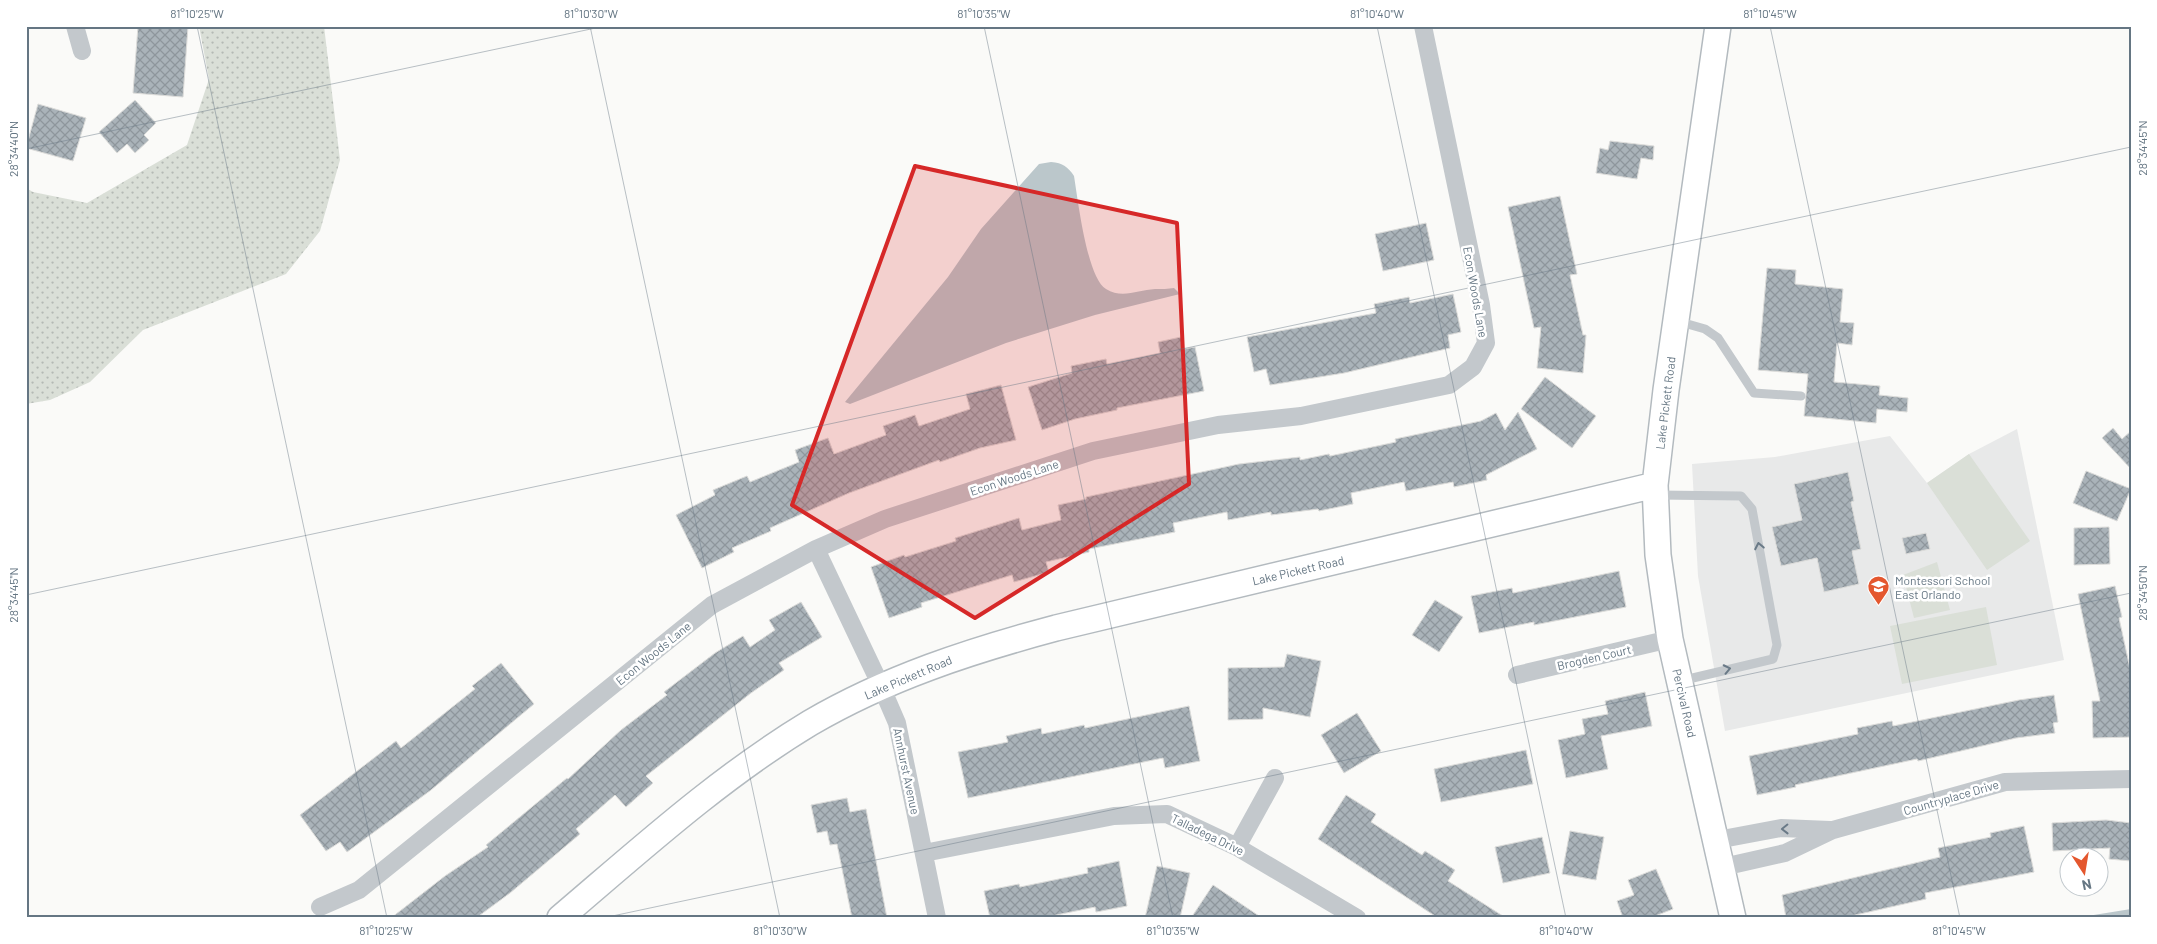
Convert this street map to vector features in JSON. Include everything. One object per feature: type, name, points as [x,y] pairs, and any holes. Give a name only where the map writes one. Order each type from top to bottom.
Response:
[{"type":"main road","name":"Lake Pickett Road","points":[[560,918],[688,810],[751,762],[812,722],[882,686],[982,648],[1056,628],[1655,490],[1676,321],[1718,26]]},
{"type":"main road","name":"Percival Road","points":[[1655,490],[1658,555],[1670,639],[1734,918]]},
{"type":"street","points":[[75,26],[82,51]]},
{"type":"street","name":"Econ Woods Lane","points":[[320,908],[359,890],[712,605],[816,549],[885,519],[1093,451],[1218,425],[1301,416],[1449,384],[1473,367],[1486,343],[1481,305],[1423,26]]},
{"type":"street","name":"Annhurst Avenue","points":[[816,549],[882,686],[897,723],[902,739],[937,918]]},
{"type":"street","name":"Brogden Court","points":[[1517,676],[1670,639]]},
{"type":"street","points":[[1237,846],[1274,778]]},
{"type":"street","name":"Countryplace Drive","points":[[1723,868],[1785,853],[1833,830],[2005,782],[2131,779]]},
{"type":"street","name":"Talladega Drive","points":[[924,853],[1114,816],[1167,814],[1237,846],[1357,918]]},
{"type":"street","name":"Countryplace Drive","points":[[1717,840],[1780,828],[1833,830]]},
{"type":"lane","points":[[1676,321],[1705,328],[1718,338],[1754,393],[1801,396]]},
{"type":"lane","points":[[1655,490],[1741,496],[1752,509],[1778,645],[1773,659],[1680,681]]},
{"type":"highlighted area","points":[[915,166],[1177,223],[1189,484],[975,618],[792,505]]},
{"type":"shaded area","points":[[199,26],[324,26],[340,160],[320,231],[286,274],[143,330],[90,382],[50,400],[26,404],[26,188],[33,192],[87,203],[187,145],[209,79]]},
{"type":"shaded area","points":[[1051,162],[1065,166],[1074,176],[1084,237],[1099,282],[1112,292],[1124,294],[1174,288],[1180,294],[1095,315],[1006,343],[850,404],[845,402],[948,277],[981,229],[1039,164]]},
{"type":"shaded area","name":"Montessori School East Orlando","points":[[2017,429],[2064,660],[1725,731],[1698,576],[1692,464],[1775,457],[1890,436],[1927,483],[1969,454]]},
{"type":"shaded area","points":[[1969,454],[2030,541],[1987,570],[1927,483]]},
{"type":"shaded area","points":[[1937,562],[1950,610],[1914,618],[1903,575]]},
{"type":"shaded area","points":[[1986,607],[1997,665],[1902,684],[1890,626]]},
{"type":"shaded area","points":[[2131,909],[2128,918],[2075,918]]},
{"type":"building","points":[[138,26],[188,26],[183,97],[133,93]]},
{"type":"building","points":[[135,100],[156,123],[144,135],[149,140],[135,153],[127,144],[117,153],[99,132]]},
{"type":"building","points":[[38,104],[86,118],[73,161],[26,148]]},
{"type":"building","points":[[1610,141],[1654,146],[1653,160],[1641,158],[1637,179],[1596,173],[1600,148],[1608,150]]},
{"type":"building","points":[[1560,196],[1577,274],[1570,275],[1583,335],[1586,335],[1583,373],[1537,368],[1541,327],[1534,328],[1508,207]]},
{"type":"building","points":[[1426,223],[1434,260],[1383,271],[1375,234]]},
{"type":"building","points":[[1767,268],[1796,270],[1795,284],[1843,289],[1840,322],[1854,323],[1852,345],[1837,343],[1834,382],[1880,386],[1879,395],[1908,398],[1907,412],[1877,409],[1876,423],[1804,416],[1808,374],[1758,370]]},
{"type":"building","points":[[1453,294],[1461,332],[1448,335],[1450,348],[1344,373],[1270,385],[1266,369],[1254,372],[1247,337],[1376,313],[1374,304],[1409,297],[1410,303]]},
{"type":"building","points":[[1181,337],[1184,349],[1195,347],[1204,391],[1117,408],[1117,410],[1075,419],[1042,430],[1028,387],[1072,373],[1071,366],[1106,359],[1107,364],[1160,353],[1158,342]]},
{"type":"building","points":[[1545,377],[1596,416],[1572,448],[1521,409]]},
{"type":"building","points":[[1001,385],[1016,440],[980,448],[940,462],[939,460],[849,493],[770,528],[771,531],[732,548],[734,552],[702,568],[676,515],[715,495],[713,490],[747,476],[750,482],[799,462],[795,450],[828,438],[834,454],[886,435],[883,426],[915,415],[919,426],[970,409],[966,394]]},
{"type":"building","points":[[1518,412],[1537,449],[1486,475],[1487,480],[1454,487],[1453,482],[1406,491],[1404,482],[1351,493],[1353,504],[1319,511],[1318,509],[1271,515],[1271,512],[1228,520],[1227,512],[1173,523],[1175,532],[1089,549],[1089,552],[1046,562],[1049,572],[1014,582],[1012,575],[921,603],[922,607],[889,618],[871,567],[904,555],[905,557],[956,541],[955,538],[1019,518],[1022,530],[1061,520],[1058,505],[1086,499],[1086,497],[1239,464],[1300,457],[1300,460],[1329,454],[1330,456],[1396,442],[1395,439],[1481,421],[1496,413],[1505,430]]},
{"type":"building","points":[[2113,428],[2122,439],[2131,431],[2131,469],[2102,438]]},
{"type":"building","points":[[2086,471],[2131,489],[2117,521],[2073,503]]},
{"type":"building","points":[[1848,472],[1854,501],[1851,502],[1861,549],[1852,551],[1859,584],[1824,592],[1817,558],[1781,566],[1772,527],[1802,520],[1794,484]]},
{"type":"building","points":[[2109,527],[2110,564],[2074,565],[2074,528]]},
{"type":"building","points":[[1926,533],[1930,549],[1906,554],[1902,538]]},
{"type":"building","points":[[1619,571],[1626,607],[1534,625],[1534,622],[1479,633],[1471,596],[1512,588],[1513,593]]},
{"type":"building","points":[[2115,586],[2122,617],[2119,618],[2131,673],[2131,737],[2093,738],[2092,701],[2100,701],[2078,594]]},
{"type":"building","points":[[1435,600],[1463,617],[1439,652],[1412,635]]},
{"type":"building","points":[[801,602],[822,637],[779,663],[784,670],[751,693],[646,776],[653,783],[626,807],[615,795],[576,829],[580,834],[510,893],[476,918],[391,918],[445,876],[488,847],[486,845],[568,779],[621,730],[667,695],[664,692],[715,653],[743,636],[750,647],[775,630],[769,620]]},
{"type":"building","points":[[1287,654],[1321,661],[1310,717],[1263,708],[1263,719],[1228,720],[1228,668],[1284,667]]},
{"type":"building","points":[[501,663],[534,704],[431,790],[347,852],[340,842],[326,851],[300,815],[396,741],[401,748],[475,689],[472,686]]},
{"type":"building","points":[[1645,692],[1652,726],[1601,736],[1608,769],[1566,778],[1558,740],[1585,734],[1582,719],[1608,714],[1605,701]]},
{"type":"building","points":[[2054,695],[2058,722],[2053,723],[2055,733],[2016,738],[1918,761],[1917,759],[1795,785],[1796,787],[1757,795],[1749,756],[1858,734],[1857,728],[1892,721],[1893,726],[2019,700]]},
{"type":"building","points":[[1189,706],[1200,761],[1165,768],[1163,758],[968,798],[958,752],[1008,742],[1006,736],[1041,728],[1042,734],[1084,725],[1085,728]]},
{"type":"building","points":[[1357,713],[1381,751],[1344,773],[1321,735]]},
{"type":"building","points":[[1526,750],[1533,784],[1441,802],[1434,769]]},
{"type":"building","points":[[1346,795],[1376,814],[1371,822],[1422,855],[1425,851],[1455,870],[1448,881],[1506,918],[1438,918],[1318,839]]},
{"type":"building","points":[[847,798],[850,812],[866,809],[887,918],[852,918],[837,844],[830,845],[827,831],[817,833],[811,805]]},
{"type":"building","points":[[2106,820],[2131,823],[2131,861],[2110,859],[2110,846],[2060,846],[2060,851],[2053,851],[2052,823]]},
{"type":"building","points":[[2024,826],[2034,872],[1925,893],[1926,899],[1842,918],[1786,918],[1782,895],[1940,857],[1938,848],[1991,837],[1990,833]]},
{"type":"building","points":[[1570,831],[1604,837],[1596,880],[1562,874]]},
{"type":"building","points":[[1542,837],[1550,873],[1503,883],[1495,847]]},
{"type":"building","points":[[1119,861],[1127,906],[1096,912],[1095,907],[1042,918],[990,918],[984,891],[1019,884],[1020,887],[1088,873],[1087,868]]},
{"type":"building","points":[[1157,866],[1190,873],[1180,918],[1145,918]]},
{"type":"building","points":[[1656,869],[1673,909],[1650,918],[1623,918],[1617,901],[1634,895],[1628,880]]},
{"type":"building","points":[[1213,885],[1262,918],[1191,918]]},
{"type":"place","name":"Montessori School East Orlando","points":[[1879,606]]}]
